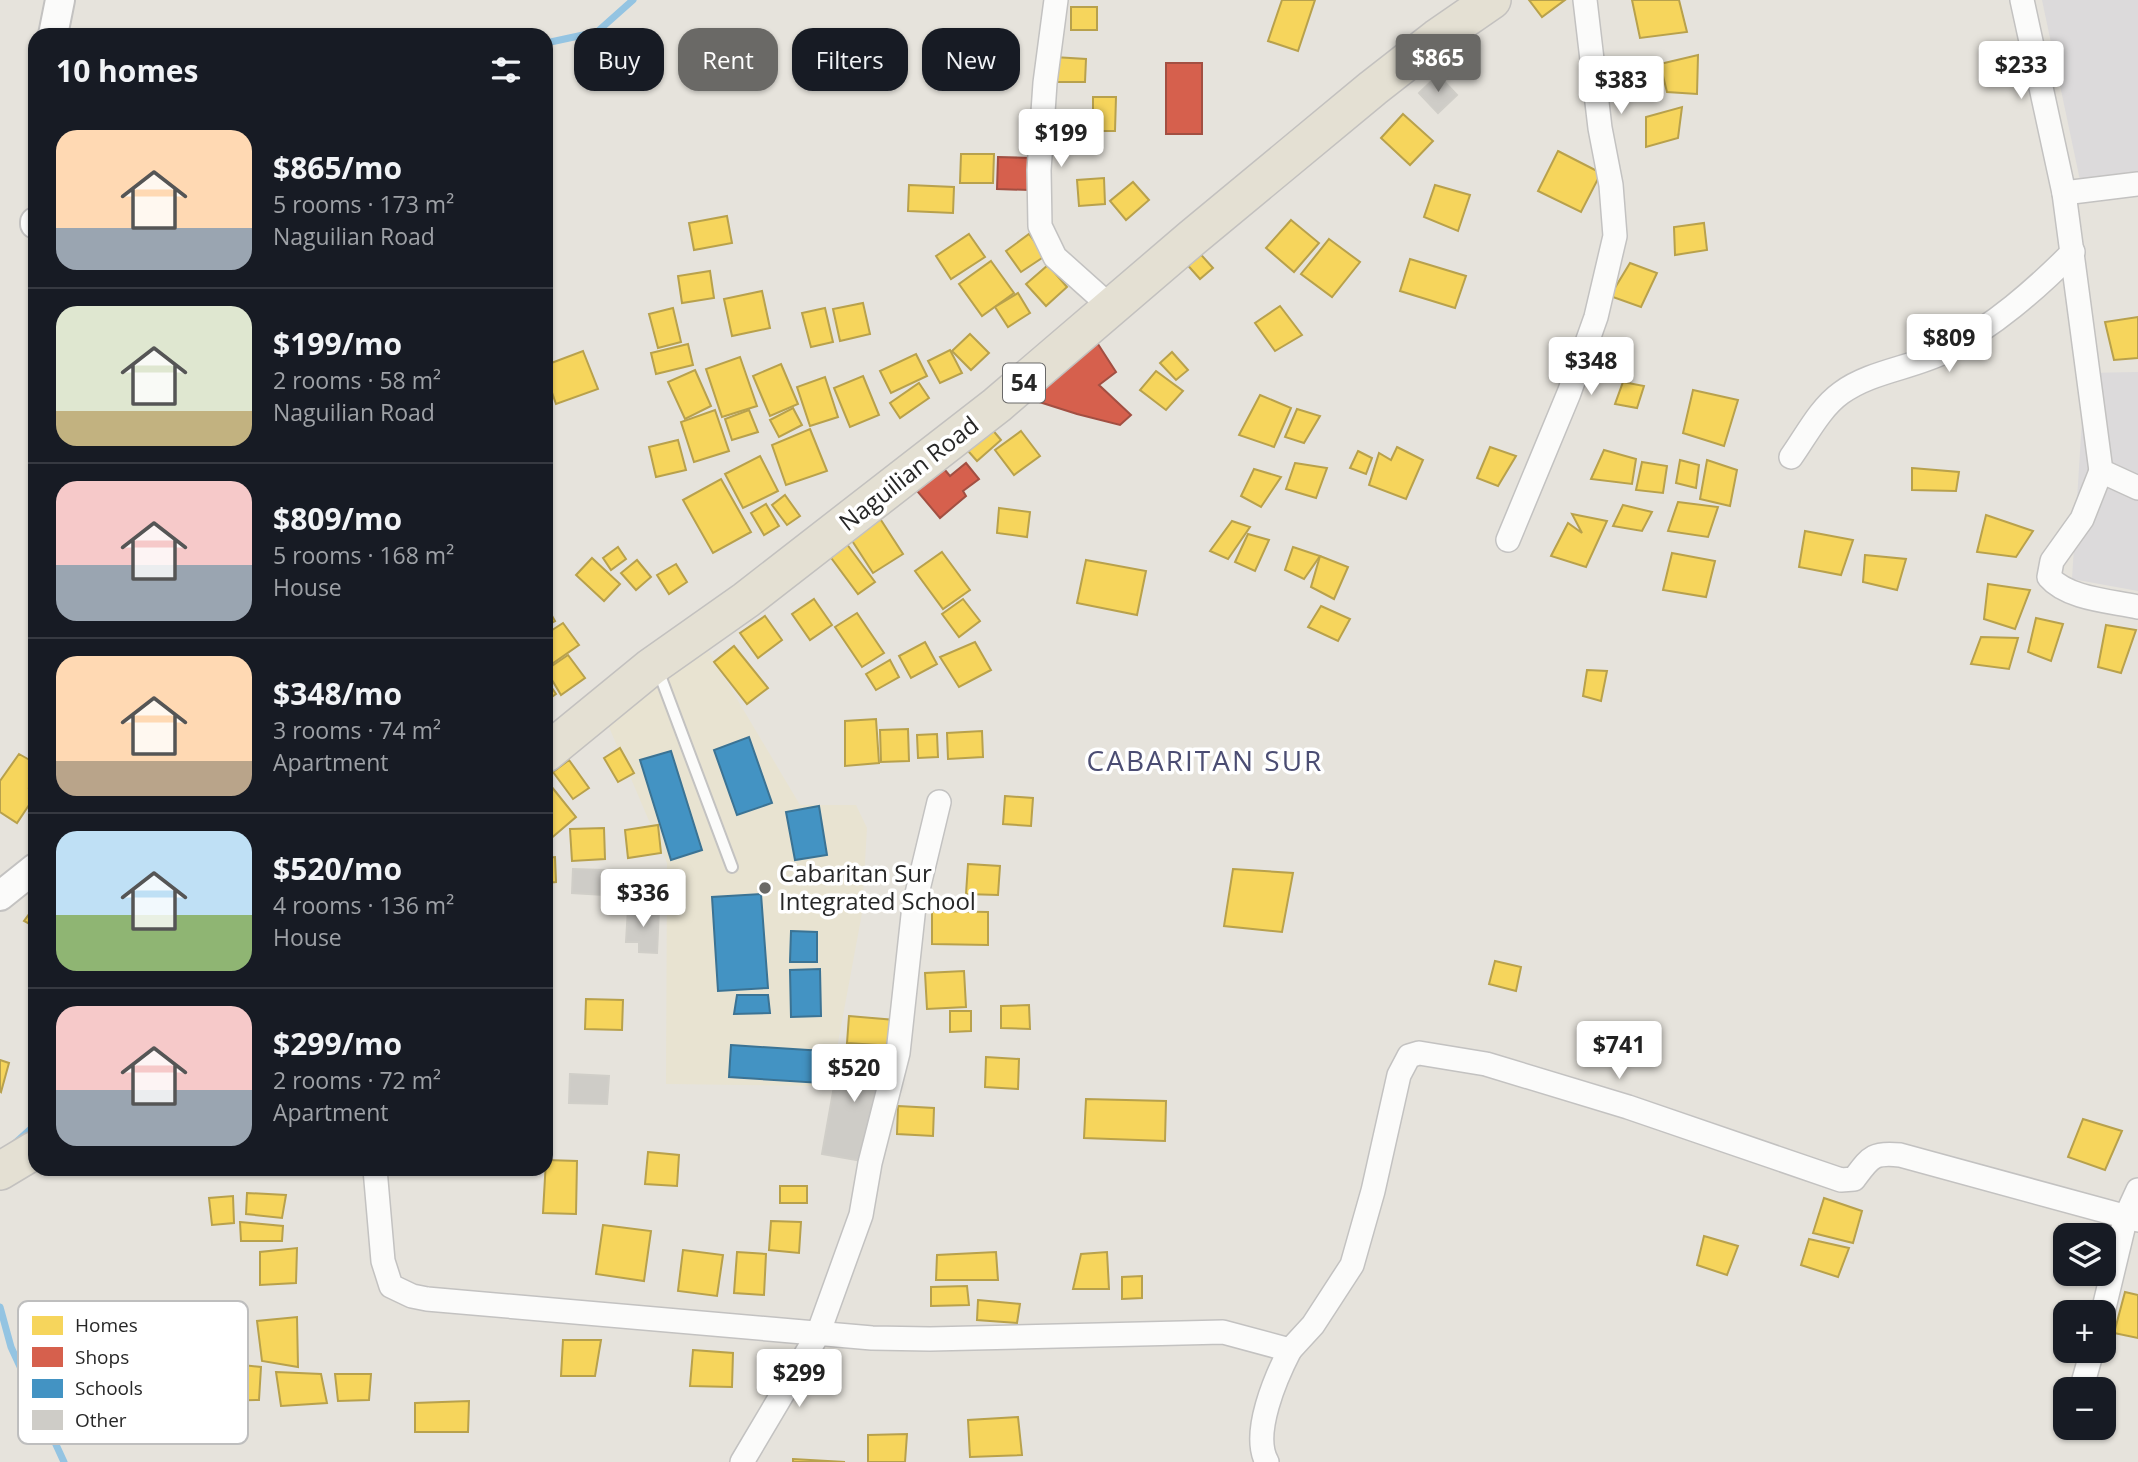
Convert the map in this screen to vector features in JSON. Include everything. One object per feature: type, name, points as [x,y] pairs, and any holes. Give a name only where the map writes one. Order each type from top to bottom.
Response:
[{"type":"highway","name":"Naguilian Road","points":[[553,747],[651,667],[746,600],[964,431],[1373,88],[1437,38],[1492,0]]},
{"type":"highway","points":[[2,1170],[28,1154]]},
{"type":"street","points":[[54,28],[60,0]]},
{"type":"street","points":[[1056,0],[1045,83],[1039,170],[1040,226],[1055,257],[1112,308]]},
{"type":"street","points":[[1508,540],[1573,380],[1595,317],[1615,236],[1611,185],[1600,128],[1584,0]]},
{"type":"street","points":[[2022,0],[2064,193],[2101,471],[2082,519],[2052,561],[2049,578],[2057,587],[2138,607]]},
{"type":"street","points":[[2064,193],[2138,184]]},
{"type":"street","points":[[1791,457],[1824,410],[1839,394],[1854,385],[1942,353],[1963,342],[2025,299],[2073,252]]},
{"type":"street","points":[[2101,471],[2138,488]]},
{"type":"street","points":[[741,1462],[818,1334],[861,1215],[870,1163],[898,1053],[914,906],[939,802]]},
{"type":"street","points":[[0,895],[28,874]]},
{"type":"street","points":[[1267,1462],[1261,1453],[1261,1435],[1278,1374],[1290,1350],[1313,1325],[1352,1265],[1373,1191],[1399,1075],[1409,1056],[1419,1053],[1486,1064],[1615,1103],[1841,1180],[1854,1179],[1870,1158],[1876,1155],[1900,1155],[2132,1218]]},
{"type":"street","points":[[376,1176],[383,1261],[391,1286],[412,1296],[427,1299],[872,1338],[1223,1332],[1290,1350]]},
{"type":"street","points":[[2107,1300],[2138,1190]]},
{"type":"lane","points":[[651,667],[661,678],[732,867]]},
{"type":"shaded area","points":[[2042,0],[2138,0],[2138,176],[2081,185]]},
{"type":"shaded area","points":[[2138,372],[2138,591],[2072,579],[2085,373]]},
{"type":"shaded area","name":"Cabaritan Sur Integrated School","points":[[702,640],[800,805],[856,805],[867,828],[862,913],[830,1086],[666,1084],[667,863],[603,713]]},
{"type":"building: Homes","points":[[1282,0],[1315,0],[1298,51],[1268,41]]},
{"type":"building: Homes","points":[[1529,0],[1565,0],[1542,17]]},
{"type":"building: Homes","points":[[1632,0],[1679,0],[1687,32],[1640,38]]},
{"type":"building: Homes","points":[[1071,7],[1097,7],[1097,30],[1071,30]]},
{"type":"building: Homes","points":[[1698,55],[1697,94],[1667,92],[1660,64]]},
{"type":"building: Homes","points":[[1054,57],[1086,59],[1085,82],[1053,82]]},
{"type":"building: Homes","points":[[1093,97],[1116,97],[1115,131],[1093,131]]},
{"type":"building: Homes","points":[[1682,107],[1678,138],[1646,147],[1646,117]]},
{"type":"building: Homes","points":[[1403,114],[1433,141],[1410,165],[1381,138]]},
{"type":"building: Homes","points":[[1558,151],[1601,173],[1581,212],[1538,191]]},
{"type":"building: Homes","points":[[961,154],[994,154],[993,183],[960,183]]},
{"type":"building: Homes","points":[[1104,178],[1105,204],[1079,206],[1077,180]]},
{"type":"building: Homes","points":[[1133,182],[1149,200],[1126,220],[1110,201]]},
{"type":"building: Homes","points":[[909,185],[954,187],[953,213],[908,211]]},
{"type":"building: Homes","points":[[1435,185],[1470,195],[1458,231],[1424,217]]},
{"type":"building: Homes","points":[[727,216],[732,243],[694,250],[689,223]]},
{"type":"building: Homes","points":[[1291,220],[1319,243],[1294,272],[1266,248]]},
{"type":"building: Homes","points":[[1704,223],[1707,250],[1675,255],[1674,227]]},
{"type":"building: Homes","points":[[969,234],[985,257],[951,279],[936,256]]},
{"type":"building: Homes","points":[[1029,234],[1045,256],[1021,272],[1006,251]]},
{"type":"building: Homes","points":[[1329,239],[1360,262],[1332,297],[1301,274]]},
{"type":"building: Homes","points":[[1195,248],[1213,268],[1200,279],[1183,260]]},
{"type":"building: Homes","points":[[1410,259],[1466,276],[1455,308],[1400,291]]},
{"type":"building: Homes","points":[[991,261],[1014,293],[982,316],[959,284]]},
{"type":"building: Homes","points":[[1630,263],[1657,273],[1641,307],[1610,296]]},
{"type":"building: Homes","points":[[1048,265],[1067,287],[1046,306],[1026,284]]},
{"type":"building: Homes","points":[[710,271],[714,298],[682,303],[678,276]]},
{"type":"building: Homes","points":[[762,291],[770,328],[732,336],[724,299]]},
{"type":"building: Homes","points":[[1018,293],[1030,313],[1008,327],[995,307]]},
{"type":"building: Homes","points":[[863,303],[870,334],[840,341],[833,309]]},
{"type":"building: Homes","points":[[1280,306],[1302,335],[1275,351],[1255,323]]},
{"type":"building: Homes","points":[[673,308],[681,342],[658,348],[649,314]]},
{"type":"building: Homes","points":[[825,308],[833,342],[811,347],[802,313]]},
{"type":"building: Homes","points":[[2138,317],[2138,358],[2114,360],[2105,322]]},
{"type":"building: Homes","points":[[970,334],[989,353],[971,370],[952,351]]},
{"type":"building: Homes","points":[[688,344],[693,365],[656,374],[651,353]]},
{"type":"building: Homes","points":[[950,350],[962,373],[940,383],[928,361]]},
{"type":"building: Homes","points":[[583,351],[598,389],[556,404],[553,395],[553,362]]},
{"type":"building: Homes","points":[[1172,352],[1188,370],[1176,380],[1160,363]]},
{"type":"building: Homes","points":[[916,354],[927,376],[891,393],[880,371]]},
{"type":"building: Homes","points":[[740,357],[757,406],[722,417],[706,369]]},
{"type":"building: Homes","points":[[781,364],[798,404],[770,416],[753,376]]},
{"type":"building: Homes","points":[[695,370],[711,406],[685,419],[668,382]]},
{"type":"building: Homes","points":[[1156,371],[1183,391],[1166,410],[1140,390]]},
{"type":"building: Homes","points":[[863,376],[879,415],[850,427],[834,388]]},
{"type":"building: Homes","points":[[825,377],[838,417],[810,426],[797,387]]},
{"type":"building: Homes","points":[[1623,382],[1644,386],[1637,408],[1615,404]]},
{"type":"building: Homes","points":[[919,383],[929,398],[900,418],[890,403]]},
{"type":"building: Homes","points":[[1693,390],[1738,400],[1724,446],[1683,433]]},
{"type":"building: Homes","points":[[1260,395],[1291,408],[1274,447],[1239,435]]},
{"type":"building: Homes","points":[[793,408],[802,425],[779,437],[770,420]]},
{"type":"building: Homes","points":[[1297,409],[1320,416],[1304,443],[1285,437]]},
{"type":"building: Homes","points":[[715,410],[729,451],[694,462],[681,422]]},
{"type":"building: Homes","points":[[749,410],[758,432],[732,440],[725,419]]},
{"type":"building: Homes","points":[[986,422],[1001,440],[977,461],[961,443]]},
{"type":"building: Homes","points":[[810,429],[827,471],[786,485],[772,445]]},
{"type":"building: Homes","points":[[1021,431],[1040,456],[1014,475],[995,450]]},
{"type":"building: Homes","points":[[678,440],[686,470],[656,477],[649,447]]},
{"type":"building: Homes","points":[[1397,447],[1423,460],[1406,499],[1369,485],[1379,453],[1391,460]]},
{"type":"building: Homes","points":[[1490,447],[1516,456],[1498,486],[1477,478]]},
{"type":"building: Homes","points":[[1604,450],[1636,459],[1632,484],[1591,479]]},
{"type":"building: Homes","points":[[1358,451],[1372,458],[1366,474],[1350,468]]},
{"type":"building: Homes","points":[[760,456],[778,491],[743,508],[725,474]]},
{"type":"building: Homes","points":[[1680,460],[1699,465],[1696,488],[1676,483]]},
{"type":"building: Homes","points":[[1707,460],[1737,470],[1730,506],[1700,499]]},
{"type":"building: Homes","points":[[1642,462],[1667,466],[1663,493],[1636,490]]},
{"type":"building: Homes","points":[[1295,463],[1327,468],[1316,498],[1286,489]]},
{"type":"building: Homes","points":[[1912,468],[1959,472],[1956,491],[1912,490]]},
{"type":"building: Homes","points":[[1254,469],[1281,477],[1261,507],[1241,496]]},
{"type":"building: Homes","points":[[721,479],[751,532],[713,553],[683,500]]},
{"type":"building: Homes","points":[[785,495],[800,516],[787,525],[772,505]]},
{"type":"building: Homes","points":[[1678,502],[1718,507],[1708,537],[1668,531]]},
{"type":"building: Homes","points":[[766,504],[779,526],[764,535],[751,513]]},
{"type":"building: Homes","points":[[1623,505],[1652,512],[1642,531],[1613,526]]},
{"type":"building: Homes","points":[[999,508],[1030,512],[1027,537],[997,533]]},
{"type":"building: Homes","points":[[1572,514],[1607,521],[1586,567],[1551,556],[1568,523],[1582,533]]},
{"type":"building: Homes","points":[[1986,515],[2033,531],[2016,557],[1977,552]]},
{"type":"building: Homes","points":[[879,517],[903,554],[873,573],[849,536]]},
{"type":"building: Homes","points":[[1232,521],[1250,527],[1228,559],[1210,551]]},
{"type":"building: Homes","points":[[1805,531],[1853,540],[1841,575],[1799,567]]},
{"type":"building: Homes","points":[[1248,534],[1269,540],[1255,571],[1235,562]]},
{"type":"building: Homes","points":[[846,543],[875,582],[858,594],[829,555]]},
{"type":"building: Homes","points":[[618,547],[626,559],[611,570],[603,558]]},
{"type":"building: Homes","points":[[1293,547],[1320,556],[1304,579],[1285,570]]},
{"type":"building: Homes","points":[[942,552],[970,590],[943,609],[915,571]]},
{"type":"building: Homes","points":[[1672,553],[1715,561],[1706,597],[1663,590]]},
{"type":"building: Homes","points":[[1865,555],[1906,559],[1897,590],[1863,582]]},
{"type":"building: Homes","points":[[1320,556],[1348,567],[1334,599],[1311,587]]},
{"type":"building: Homes","points":[[592,558],[620,584],[604,601],[576,575]]},
{"type":"building: Homes","points":[[637,560],[651,577],[636,590],[621,573]]},
{"type":"building: Homes","points":[[1086,560],[1146,571],[1137,615],[1077,603]]},
{"type":"building: Homes","points":[[676,564],[687,582],[669,594],[657,575]]},
{"type":"building: Homes","points":[[1988,584],[2030,590],[2015,629],[1984,619]]},
{"type":"building: Homes","points":[[814,599],[832,625],[810,640],[792,614]]},
{"type":"building: Homes","points":[[963,599],[980,621],[959,637],[942,614]]},
{"type":"building: Homes","points":[[1321,606],[1350,619],[1338,641],[1308,627]]},
{"type":"building: Homes","points":[[857,613],[884,653],[862,667],[835,627]]},
{"type":"building: Homes","points":[[765,616],[782,640],[758,658],[740,633]]},
{"type":"building: Homes","points":[[2036,618],[2063,624],[2051,661],[2028,652]]},
{"type":"building: Homes","points":[[563,623],[579,645],[553,663],[553,629]]},
{"type":"building: Homes","points":[[2106,625],[2136,630],[2121,673],[2098,667]]},
{"type":"building: Homes","points":[[1981,637],[2018,638],[2009,669],[1971,664]]},
{"type":"building: Homes","points":[[925,642],[937,664],[911,678],[899,656]]},
{"type":"building: Homes","points":[[975,642],[991,670],[959,687],[940,657]]},
{"type":"building: Homes","points":[[734,646],[768,688],[747,704],[714,662]]},
{"type":"building: Homes","points":[[568,655],[585,678],[561,695],[553,682],[553,665]]},
{"type":"building: Homes","points":[[890,660],[899,677],[876,690],[866,674]]},
{"type":"building: Homes","points":[[1587,670],[1607,671],[1601,701],[1583,696]]},
{"type":"building: Homes","points":[[876,719],[879,763],[845,766],[845,721]]},
{"type":"building: Homes","points":[[908,729],[909,761],[881,762],[880,730]]},
{"type":"building: Homes","points":[[982,731],[983,757],[948,759],[947,733]]},
{"type":"building: Homes","points":[[937,734],[938,757],[918,758],[917,735]]},
{"type":"building: Homes","points":[[620,748],[634,773],[618,782],[604,758]]},
{"type":"building: Homes","points":[[19,754],[28,759],[28,806],[17,823],[0,812],[0,781]]},
{"type":"building: Homes","points":[[569,760],[589,788],[573,799],[553,772]]},
{"type":"building: Homes","points":[[553,788],[576,817],[553,837]]},
{"type":"building: Homes","points":[[1005,796],[1033,798],[1031,826],[1003,824]]},
{"type":"building: Homes","points":[[658,825],[661,853],[628,858],[625,830]]},
{"type":"building: Homes","points":[[604,828],[605,859],[572,861],[570,829]]},
{"type":"building: Homes","points":[[553,857],[556,882],[553,882]]},
{"type":"building: Homes","points":[[968,864],[1000,866],[998,895],[966,894]]},
{"type":"building: Homes","points":[[1233,869],[1293,873],[1282,932],[1224,926]]},
{"type":"building: Homes","points":[[932,911],[988,912],[988,945],[932,944]]},
{"type":"building: Homes","points":[[1495,961],[1521,967],[1516,991],[1489,984]]},
{"type":"building: Homes","points":[[964,971],[966,1007],[927,1009],[925,973]]},
{"type":"building: Homes","points":[[586,999],[623,1000],[622,1030],[585,1029]]},
{"type":"building: Homes","points":[[1029,1005],[1030,1029],[1001,1028],[1001,1006]]},
{"type":"building: Homes","points":[[950,1011],[971,1011],[971,1031],[950,1032]]},
{"type":"building: Homes","points":[[849,1016],[895,1020],[893,1046],[847,1043]]},
{"type":"building: Homes","points":[[986,1057],[1019,1059],[1018,1089],[985,1087]]},
{"type":"building: Homes","points":[[0,1060],[9,1063],[1,1092],[0,1091]]},
{"type":"building: Homes","points":[[1086,1099],[1166,1101],[1165,1141],[1084,1138]]},
{"type":"building: Homes","points":[[898,1106],[934,1108],[933,1136],[897,1134]]},
{"type":"building: Homes","points":[[2083,1119],[2122,1131],[2105,1170],[2068,1157]]},
{"type":"building: Homes","points":[[648,1152],[679,1155],[677,1186],[645,1184]]},
{"type":"building: Homes","points":[[553,1160],[577,1161],[576,1214],[543,1213],[545,1176],[553,1176]]},
{"type":"building: Homes","points":[[780,1186],[807,1186],[807,1203],[780,1203]]},
{"type":"building: Homes","points":[[247,1193],[286,1195],[282,1218],[246,1214]]},
{"type":"building: Homes","points":[[233,1196],[234,1223],[212,1225],[209,1198]]},
{"type":"building: Homes","points":[[1824,1198],[1862,1211],[1853,1243],[1813,1233]]},
{"type":"building: Homes","points":[[771,1221],[801,1222],[799,1253],[769,1250]]},
{"type":"building: Homes","points":[[240,1222],[283,1226],[282,1241],[241,1241]]},
{"type":"building: Homes","points":[[603,1225],[651,1231],[644,1281],[596,1274]]},
{"type":"building: Homes","points":[[1704,1236],[1738,1246],[1727,1275],[1697,1265]]},
{"type":"building: Homes","points":[[1809,1239],[1849,1248],[1838,1277],[1801,1265]]},
{"type":"building: Homes","points":[[297,1248],[296,1283],[260,1285],[260,1252]]},
{"type":"building: Homes","points":[[683,1250],[723,1255],[717,1296],[678,1291]]},
{"type":"building: Homes","points":[[737,1252],[766,1254],[764,1295],[734,1293]]},
{"type":"building: Homes","points":[[996,1252],[998,1280],[936,1280],[937,1255]]},
{"type":"building: Homes","points":[[1107,1252],[1109,1289],[1073,1289],[1081,1254]]},
{"type":"building: Homes","points":[[1142,1276],[1142,1298],[1122,1299],[1122,1277]]},
{"type":"building: Homes","points":[[967,1286],[969,1305],[931,1306],[931,1287]]},
{"type":"building: Homes","points":[[2125,1292],[2138,1295],[2138,1338],[2116,1333]]},
{"type":"building: Homes","points":[[978,1300],[1020,1304],[1017,1323],[977,1320]]},
{"type":"building: Homes","points":[[297,1317],[298,1367],[262,1361],[257,1321]]},
{"type":"building: Homes","points":[[563,1340],[601,1340],[595,1376],[561,1376]]},
{"type":"building: Homes","points":[[693,1350],[733,1353],[732,1387],[690,1386]]},
{"type":"building: Homes","points":[[248,1366],[261,1367],[259,1400],[248,1400]]},
{"type":"building: Homes","points":[[276,1372],[321,1374],[327,1403],[281,1406]]},
{"type":"building: Homes","points":[[335,1374],[371,1374],[369,1400],[338,1401]]},
{"type":"building: Homes","points":[[469,1401],[468,1432],[415,1432],[415,1403]]},
{"type":"building: Homes","points":[[1018,1417],[1022,1455],[970,1457],[968,1420]]},
{"type":"building: Homes","points":[[907,1434],[905,1462],[868,1462],[868,1435]]},
{"type":"building: Homes","points":[[793,1459],[845,1462],[793,1462]]},
{"type":"building: Shops","points":[[1166,63],[1202,63],[1202,134],[1166,134]]},
{"type":"building: Shops","points":[[998,157],[1030,158],[1029,190],[997,189]]},
{"type":"building: Shops","points":[[1096,341],[1116,372],[1099,385],[1131,415],[1120,425],[1030,399]]},
{"type":"building: Shops","points":[[939,463],[950,476],[966,463],[979,479],[963,491],[966,496],[940,518],[912,485]]},
{"type":"building: Schools","points":[[749,737],[772,803],[737,815],[714,750]]},
{"type":"building: Schools","points":[[671,751],[702,850],[671,860],[640,760]]},
{"type":"building: Schools","points":[[819,806],[827,855],[795,860],[786,812]]},
{"type":"building: Schools","points":[[761,894],[768,988],[718,991],[712,897]]},
{"type":"building: Schools","points":[[791,931],[817,932],[817,962],[790,962]]},
{"type":"building: Schools","points":[[820,969],[821,1016],[791,1017],[790,970]]},
{"type":"building: Schools","points":[[737,995],[768,995],[770,1013],[734,1014]]},
{"type":"building: Schools","points":[[731,1045],[823,1051],[821,1083],[729,1077]]},
{"type":"building: Other","points":[[1438,75],[1457,95],[1438,113],[1419,93]]},
{"type":"building: Other","points":[[573,869],[605,870],[604,895],[572,893]]},
{"type":"building: Other","points":[[628,908],[659,909],[657,953],[639,952],[639,942],[626,942]]},
{"type":"building: Other","points":[[841,1047],[887,1055],[868,1162],[822,1154]]},
{"type":"building: Other","points":[[570,1074],[609,1076],[607,1104],[569,1103]]},
{"type":"waterway","points":[[553,41],[597,32],[633,0]]},
{"type":"waterway","points":[[15,1143],[28,1131]]},
{"type":"waterway","points":[[0,1307],[18,1362]]},
{"type":"waterway","points":[[56,1444],[64,1462]]},
{"type":"place","name":"Cabaritan Sur Integrated School","points":[[765,888]]},
{"type":"district","name":"CABARITAN SUR","points":[[1205,761]]}]
